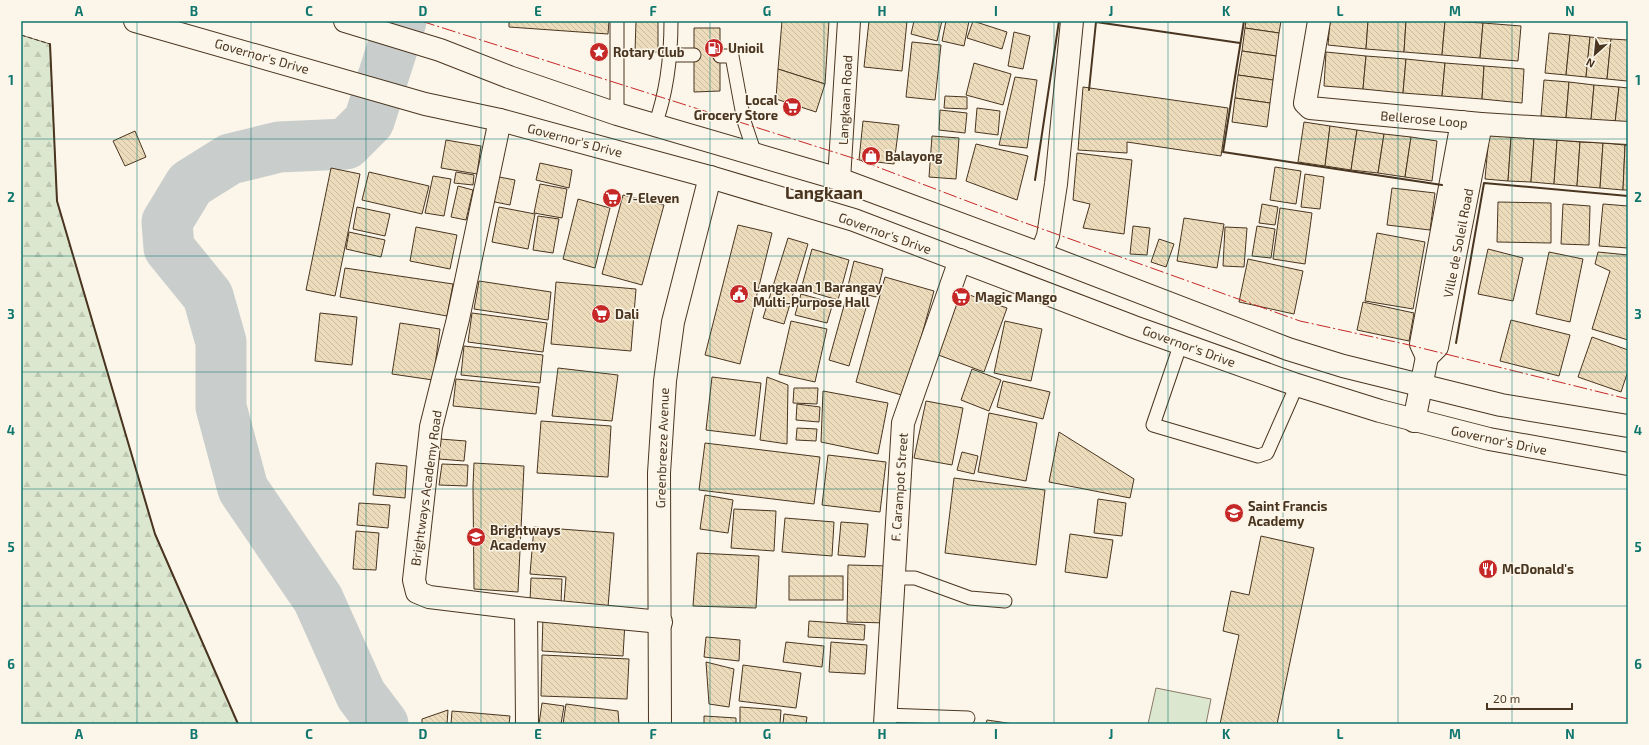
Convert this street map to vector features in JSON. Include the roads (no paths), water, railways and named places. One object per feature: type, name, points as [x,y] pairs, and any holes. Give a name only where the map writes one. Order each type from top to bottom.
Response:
[{"type":"street","name":"Governor's Drive","points":[[135,21],[425,104],[500,120],[710,177],[854,220],[1297,385],[1414,421],[1490,439],[1628,464]]},
{"type":"street","points":[[345,21],[440,50],[509,77],[617,114],[839,179],[1041,254],[1270,343],[1343,366],[1502,405],[1628,426]]},
{"type":"street","name":"Langkaan Road","points":[[839,179],[849,21]]},
{"type":"street","points":[[1041,254],[1048,236],[1056,184],[1072,21]]},
{"type":"street","name":"Bellerose Loop","points":[[1319,21],[1305,103],[1310,108],[1472,123],[1628,133]]},
{"type":"street","name":"Brightways Academy Road","points":[[500,120],[458,320],[431,427],[414,580],[417,592],[429,597],[526,610],[661,622]]},
{"type":"street","name":"Ville de Soleil Road","points":[[1414,421],[1427,357],[1421,344],[1472,123]]},
{"type":"street","name":"Greenbreeze Avenue","points":[[660,724],[661,622],[659,473],[665,381],[673,322],[710,177]]},
{"type":"street","name":"F. Carampot Street","points":[[885,720],[903,423],[960,260]]},
{"type":"street","points":[[526,610],[527,724]]},
{"type":"lane","points":[[617,21],[617,114]]},
{"type":"lane","points":[[655,125],[661,108],[671,55],[671,21]]},
{"type":"lane","points":[[671,55],[694,56]]},
{"type":"lane","points":[[720,56],[732,56],[744,121],[755,154]]},
{"type":"lane","points":[[1182,343],[1153,425],[1258,456],[1263,456],[1267,453],[1297,385]]},
{"type":"lane","points":[[893,578],[914,578],[970,598],[1004,601]]},
{"type":"lane","points":[[885,720],[968,718]]},
{"type":"waterway","points":[[383,724],[361,695],[318,599],[243,489],[221,407],[221,342],[208,296],[169,248],[167,222],[190,184],[230,159],[279,147],[346,144],[369,121],[401,21]]},
{"type":"place","name":"Unioil","points":[[714,48]]},
{"type":"place","name":"Rotary Club","points":[[599,52]]},
{"type":"place","name":"Local Grocery Store","points":[[792,107]]},
{"type":"place","name":"Balayong","points":[[871,156]]},
{"type":"place","name":"7-Eleven","points":[[612,198]]},
{"type":"place","name":"Langkaan 1 Barangay Multi-Purpose Hall","points":[[739,294]]},
{"type":"place","name":"Magic Mango","points":[[961,297]]},
{"type":"place","name":"Dali","points":[[601,314]]},
{"type":"place","name":"Saint Francis Academy","points":[[1234,513]]},
{"type":"place","name":"Brightways Academy","points":[[476,537]]},
{"type":"place","name":"McDonald's","points":[[1488,569]]},
{"type":"district","name":"Langkaan","points":[[824,193]]}]
